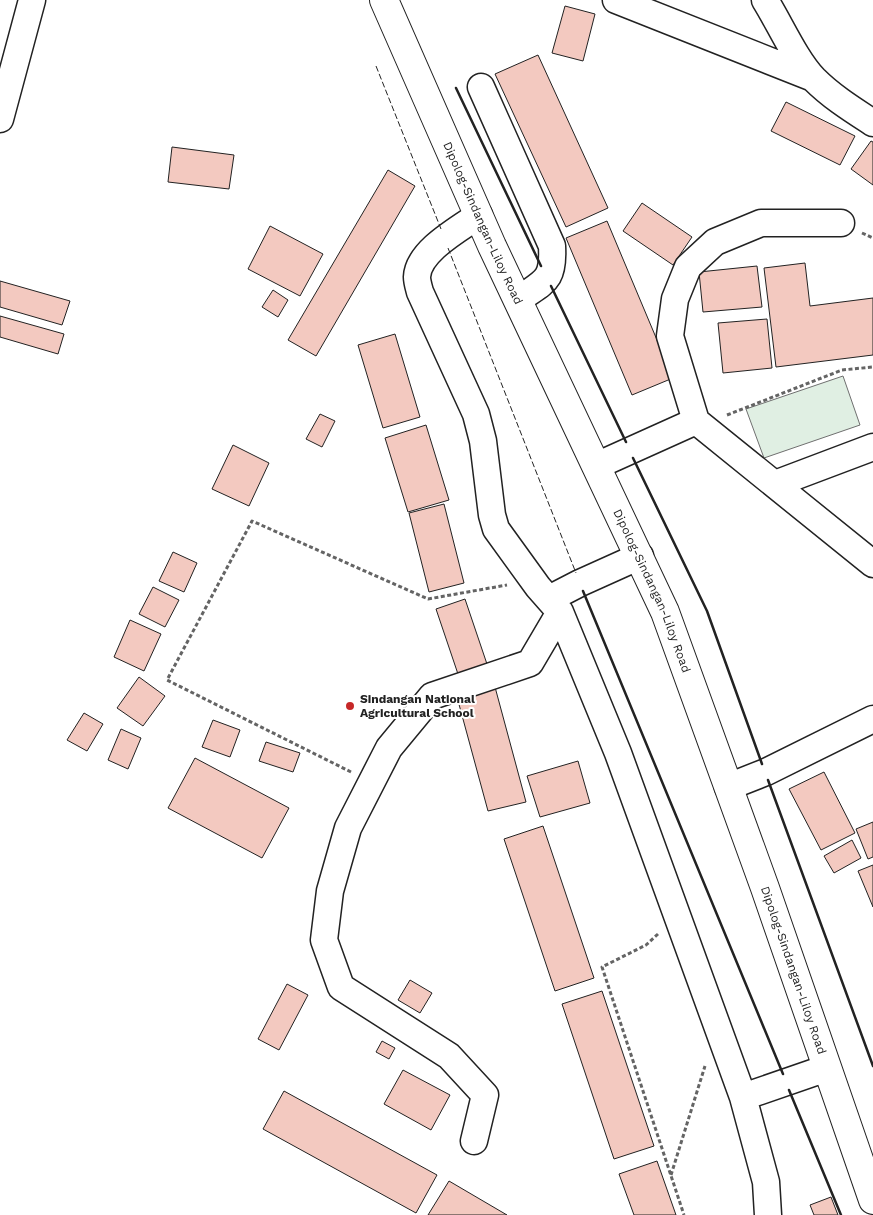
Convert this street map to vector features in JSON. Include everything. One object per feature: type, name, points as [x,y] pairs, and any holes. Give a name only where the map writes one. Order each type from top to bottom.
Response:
[{"type":"highway","name":"Dipolog-Sindangan-Liloy Road","points":[[384,0],[479,216],[665,612],[873,1200]]},
{"type":"street","points":[[0,119],[32,0]]},
{"type":"street","points":[[616,0],[813,78]]},
{"type":"street","points":[[766,0],[792,47],[813,78],[839,101],[873,123]]},
{"type":"street","points":[[482,87],[552,246],[553,264],[548,279],[518,300]]},
{"type":"street","points":[[479,216],[444,239],[420,264],[417,278],[420,292],[476,414],[483,441],[492,515],[496,529],[548,597],[618,753],[743,1097],[766,1182],[768,1215]]},
{"type":"street","points":[[841,223],[761,222],[715,242],[688,267],[675,300],[670,336],[699,423],[873,564]]},
{"type":"street","points":[[596,466],[699,423]]},
{"type":"street","points":[[774,484],[873,447]]},
{"type":"street","points":[[548,597],[640,556]]},
{"type":"street","points":[[474,1141],[485,1095],[449,1056],[341,987],[324,940],[330,891],[348,828],[389,748],[432,696],[530,663],[548,597]]},
{"type":"street","points":[[728,787],[766,772],[873,718]]},
{"type":"street","points":[[743,1097],[826,1068]]},
{"type":"path","points":[[699,423],[842,370],[873,367]]},
{"type":"path","points":[[371,782],[167,680],[252,521],[428,599],[548,597]]},
{"type":"path","points":[[677,916],[646,945],[602,967],[684,1215]]},
{"type":"path","points":[[671,1175],[706,1065]]},
{"type":"green space","points":[[843,376],[860,425],[764,458],[746,409]]},
{"type":"building","points":[[565,6],[595,14],[583,61],[552,53]]},
{"type":"building","points":[[538,55],[608,208],[566,227],[495,74]]},
{"type":"building","points":[[786,102],[855,136],[840,165],[771,131]]},
{"type":"building","points":[[871,141],[873,142],[873,185],[851,169]]},
{"type":"building","points":[[172,147],[234,155],[229,189],[168,182]]},
{"type":"building","points":[[388,170],[415,186],[316,356],[288,340]]},
{"type":"building","points":[[642,203],[692,237],[673,265],[623,231]]},
{"type":"building","points":[[607,221],[673,378],[632,395],[566,238]]},
{"type":"building","points":[[270,226],[323,254],[300,296],[248,269]]},
{"type":"building","points":[[805,263],[810,306],[873,298],[873,355],[776,367],[764,268]]},
{"type":"building","points":[[757,266],[762,307],[703,312],[699,272]]},
{"type":"building","points":[[0,281],[70,301],[62,325],[0,307]]},
{"type":"building","points":[[273,290],[288,300],[278,317],[262,307]]},
{"type":"building","points":[[0,316],[64,334],[58,354],[0,337]]},
{"type":"building","points":[[767,319],[772,368],[723,373],[718,323]]},
{"type":"building","points":[[395,334],[420,417],[383,428],[358,345]]},
{"type":"building","points":[[320,414],[335,421],[322,447],[306,439]]},
{"type":"building","points":[[426,425],[449,500],[408,512],[385,438]]},
{"type":"building","points":[[233,445],[269,463],[249,506],[212,489]]},
{"type":"building","points":[[444,504],[464,583],[429,592],[409,513]]},
{"type":"building","points":[[173,552],[197,563],[184,592],[159,581]]},
{"type":"building","points":[[153,587],[179,600],[165,627],[139,614]]},
{"type":"building","points":[[465,599],[489,670],[460,680],[436,609]]},
{"type":"building","points":[[130,620],[161,634],[144,671],[114,657]]},
{"type":"building","points":[[139,677],[165,696],[143,726],[117,708]]},
{"type":"building","points":[[495,687],[526,802],[488,811],[457,697]]},
{"type":"building","points":[[84,713],[103,724],[87,751],[67,740]]},
{"type":"building","points":[[213,720],[240,730],[230,757],[202,747]]},
{"type":"building","points":[[121,729],[141,738],[128,769],[108,760]]},
{"type":"building","points":[[266,742],[300,753],[293,772],[259,761]]},
{"type":"building","points":[[195,758],[289,808],[262,858],[168,808]]},
{"type":"building","points":[[578,761],[590,803],[540,817],[527,776]]},
{"type":"building","points":[[824,772],[855,833],[821,850],[789,789]]},
{"type":"building","points":[[873,822],[873,857],[868,859],[856,829]]},
{"type":"building","points":[[543,826],[594,978],[555,991],[504,839]]},
{"type":"building","points":[[852,840],[861,858],[834,873],[824,856]]},
{"type":"building","points":[[873,865],[873,907],[858,871]]},
{"type":"building","points":[[410,980],[432,993],[420,1013],[398,1000]]},
{"type":"building","points":[[287,984],[308,995],[279,1050],[258,1039]]},
{"type":"building","points":[[602,991],[654,1146],[614,1159],[562,1004]]},
{"type":"building","points":[[382,1041],[395,1048],[389,1059],[376,1052]]},
{"type":"building","points":[[403,1070],[450,1095],[431,1130],[384,1104]]},
{"type":"building","points":[[284,1091],[437,1175],[416,1213],[263,1129]]},
{"type":"building","points":[[657,1161],[676,1215],[634,1215],[619,1174]]},
{"type":"building","points":[[449,1181],[507,1215],[428,1215]]},
{"type":"building","points":[[831,1197],[838,1215],[814,1215],[810,1205]]},
{"type":"fence","points":[[376,66],[441,229]]},
{"type":"fence","points":[[448,248],[576,573]]},
{"type":"wall","points":[[456,88],[541,266]]},
{"type":"wall","points":[[551,286],[626,442]]},
{"type":"wall","points":[[633,458],[707,611],[762,764]]},
{"type":"wall","points":[[583,591],[783,1074]]},
{"type":"wall","points":[[768,780],[873,1066]]},
{"type":"wall","points":[[789,1090],[841,1215]]},
{"type":"place","name":"Sindangan National Agricultural School","points":[[350,706]]}]
